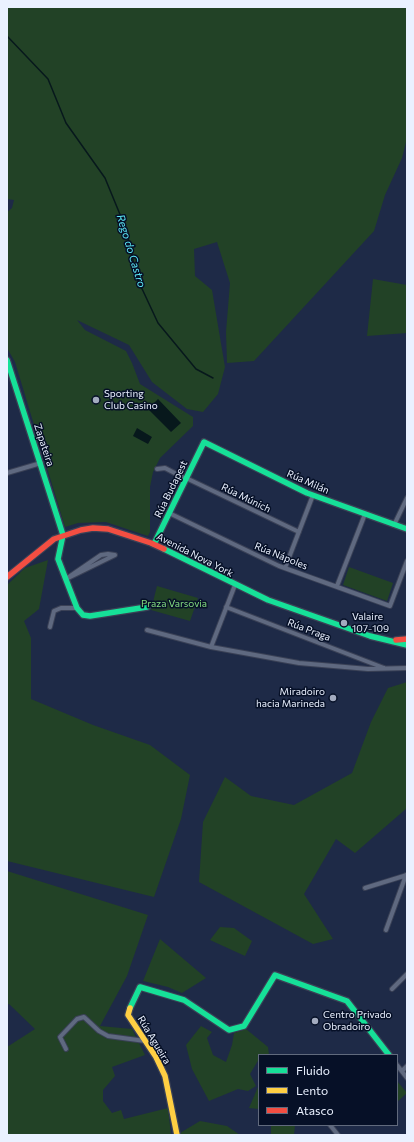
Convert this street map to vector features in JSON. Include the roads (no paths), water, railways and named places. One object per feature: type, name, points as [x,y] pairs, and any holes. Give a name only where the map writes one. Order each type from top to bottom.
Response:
[{"type":"street","name":"Zapateira","points":[[7,360],[63,535]]},
{"type":"street","name":"Rúa Budapest","points":[[154,544],[204,442]]},
{"type":"street","name":"Rúa Milán","points":[[204,442],[313,495],[407,529]]},
{"type":"street","points":[[7,473],[41,463]]},
{"type":"street","name":"Rúa Múnich","points":[[156,469],[165,468],[299,532]]},
{"type":"street","points":[[286,568],[313,495]]},
{"type":"street","points":[[394,525],[407,498]]},
{"type":"street","name":"Rúa Nápoles","points":[[169,513],[286,568],[390,606],[407,561]]},
{"type":"street","points":[[337,586],[365,514]]},
{"type":"street","name":"Avenida Nova York","points":[[7,577],[42,547],[63,535],[93,528],[108,529],[135,536],[154,544],[235,585],[303,612],[383,639],[407,645]]},
{"type":"street","points":[[63,535],[58,558],[77,608],[82,615],[90,616],[146,607]]},
{"type":"street","points":[[101,555],[115,555],[75,576],[66,579],[101,555]]},
{"type":"street","points":[[211,647],[235,585]]},
{"type":"street","name":"Rúa Praga","points":[[226,607],[385,669]]},
{"type":"street","points":[[50,627],[54,611],[61,608],[77,608]]},
{"type":"street","points":[[147,630],[211,647],[299,663],[368,670],[407,668]]},
{"type":"street","name":"Avenida Nova York","points":[[383,639],[400,641],[407,639]]},
{"type":"street","points":[[365,888],[406,875]]},
{"type":"street","points":[[386,930],[406,875]]},
{"type":"street","points":[[392,989],[407,974]]},
{"type":"street","name":"Rúa Agueira","points":[[177,1135],[165,1076],[156,1057],[128,1015],[140,987],[184,1000],[229,1030],[244,1026],[275,975],[347,1002],[388,1054]]},
{"type":"street","points":[[66,1049],[60,1037],[77,1019],[84,1017],[99,1031],[108,1036],[145,1041]]},
{"type":"street","points":[[398,1066],[407,1078]]},
{"type":"street","points":[[402,1071],[407,1066]]},
{"type":"street","points":[[331,1126],[338,1135]]},
{"type":"waterway","name":"Rego do Castro","points":[[7,36],[48,79],[66,123],[105,178],[126,229],[137,278],[158,323],[196,369],[213,378]]},
{"type":"place","name":"Sporting Club Casino","points":[[96,400]]},
{"type":"place","name":"Valaire 107-109","points":[[344,623]]},
{"type":"place","name":"Miradoiro hacia Marineda","points":[[333,698]]},
{"type":"place","name":"Centro Privado Obradoiro","points":[[315,1021]]},
{"type":"park label","name":"Praza Varsovia","points":[[174,604]]}]
